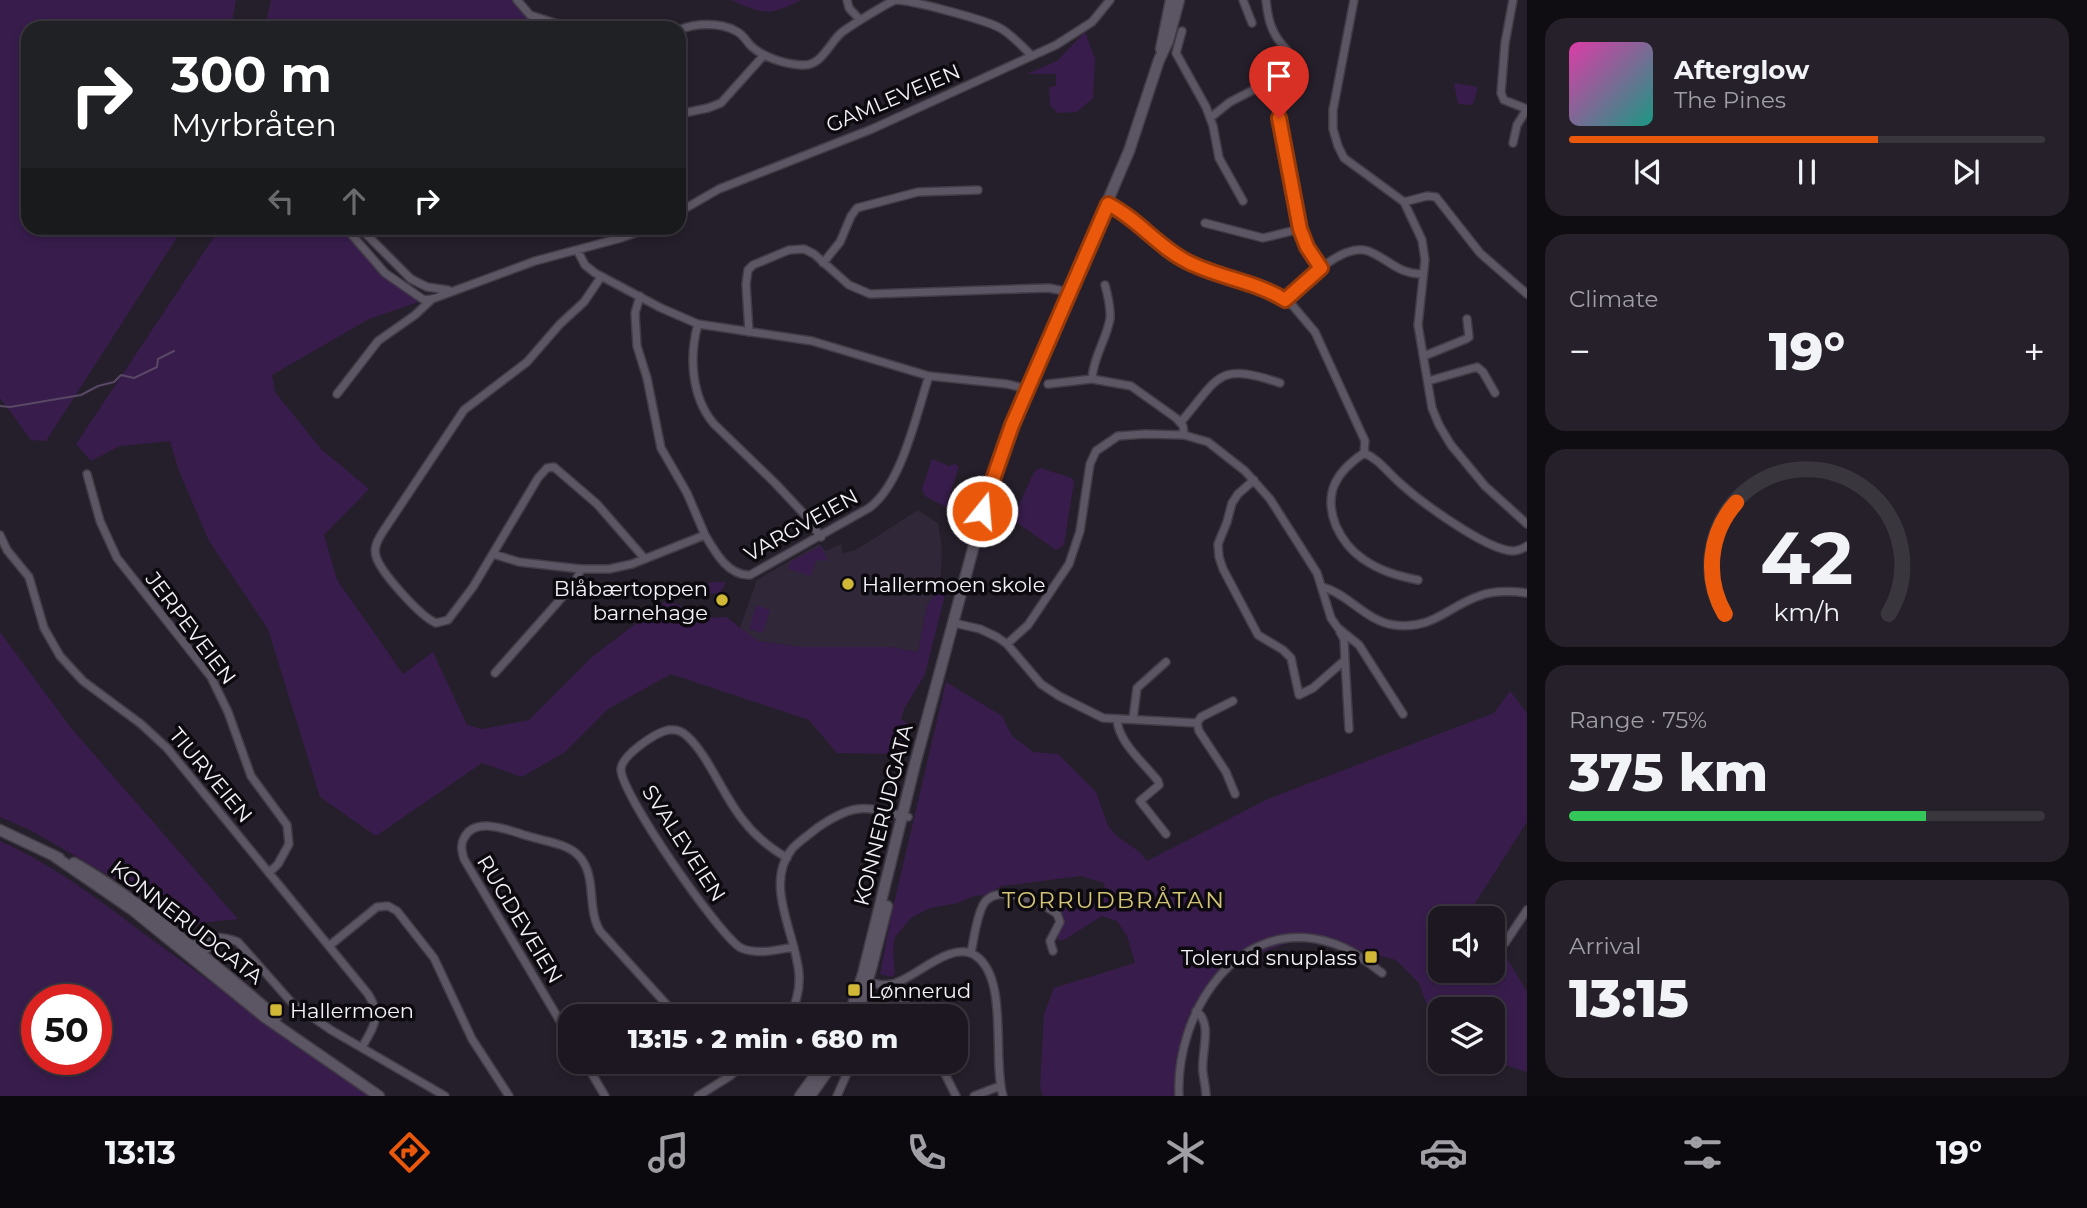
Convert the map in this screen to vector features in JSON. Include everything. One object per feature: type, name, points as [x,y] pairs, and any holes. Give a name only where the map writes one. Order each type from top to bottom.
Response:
[{"type":"main road","name":"KONNERUDGATA","points":[[859,1004],[988,492],[1027,389],[1108,204],[1138,128],[1159,60],[1171,0]]},
{"type":"main road","name":"KONNERUDGATA","points":[[1159,60],[1168,41],[1179,0]]},
{"type":"main road","name":"KONNERUDGATA","points":[[0,830],[54,856],[194,951],[236,995],[379,1096]]},
{"type":"main road","name":"KONNERUDGATA","points":[[855,1004],[865,981]]},
{"type":"main road","points":[[800,1096],[816,1074]]},
{"type":"main road","points":[[810,1096],[826,1074]]},
{"type":"street","points":[[517,0],[530,15],[548,21]]},
{"type":"street","points":[[846,0],[849,8],[860,20]]},
{"type":"street","points":[[686,28],[699,24],[734,29],[764,55],[791,64],[809,65],[821,57],[841,33],[896,0],[936,7],[996,26],[1032,56]]},
{"type":"street","name":"GAMLEVEIEN","points":[[686,208],[719,189],[872,129],[1032,56],[1077,33],[1096,18],[1110,0]]},
{"type":"street","points":[[1243,0],[1252,23]]},
{"type":"street","points":[[1266,0],[1268,21],[1275,38],[1287,50]]},
{"type":"street","points":[[1354,0],[1333,110],[1333,129],[1338,146],[1344,158],[1404,202],[1422,240],[1424,260],[1418,325],[1435,416],[1451,445],[1490,492],[1527,524]]},
{"type":"street","points":[[1513,0],[1505,43],[1501,93],[1504,100],[1527,109],[1517,125],[1513,143]]},
{"type":"street","points":[[1182,31],[1176,53],[1201,96],[1210,118],[1219,158],[1243,201]]},
{"type":"street","points":[[686,113],[721,103],[764,55]]},
{"type":"street","points":[[1210,118],[1237,98],[1257,88],[1266,89],[1278,110],[1300,229],[1307,247],[1321,268]]},
{"type":"street","points":[[823,263],[840,242],[857,208],[918,192],[978,190]]},
{"type":"street","points":[[1404,202],[1427,196],[1436,197],[1480,254],[1527,294]]},
{"type":"street","points":[[1108,204],[1121,210],[1186,262],[1266,290],[1285,300],[1304,317],[1323,348],[1365,441],[1364,453],[1347,467],[1331,492],[1330,505],[1338,530],[1349,547],[1362,559],[1388,573],[1418,580]]},
{"type":"street","points":[[1205,223],[1263,238],[1300,229]]},
{"type":"street","points":[[352,235],[388,276],[424,300],[535,261],[626,235]]},
{"type":"street","points":[[367,235],[411,279],[427,287],[453,290]]},
{"type":"street","points":[[749,332],[746,277],[750,268],[799,248],[808,251],[849,285],[870,294],[1049,288],[1069,292]]},
{"type":"street","points":[[577,250],[585,265],[601,277],[698,324],[812,341],[929,376],[1007,384],[1027,389]]},
{"type":"street","points":[[1285,300],[1321,268],[1350,251],[1366,251],[1403,272],[1423,274]]},
{"type":"street","points":[[601,277],[584,302],[560,324],[527,362],[464,411],[384,530],[377,542],[375,553],[378,563],[425,617],[436,623],[448,620],[493,554],[538,478],[547,468],[554,467],[597,505],[645,559]]},
{"type":"street","points":[[1092,379],[1094,363],[1110,320],[1105,285]]},
{"type":"street","points":[[493,554],[510,561],[581,569],[609,569],[645,559],[705,536],[687,493],[661,448],[637,346],[635,313],[640,296]]},
{"type":"street","points":[[337,394],[371,348],[432,299]]},
{"type":"street","points":[[1424,356],[1469,337],[1467,319]]},
{"type":"street","points":[[698,324],[692,346],[692,359],[696,385],[705,412],[804,514],[821,537]]},
{"type":"street","points":[[1427,381],[1476,367],[1483,372],[1495,393]]},
{"type":"street","points":[[1181,422],[1210,387],[1225,375],[1239,372],[1280,383]]},
{"type":"street","name":"VARGVEIEN","points":[[705,536],[722,561],[735,572],[746,576],[821,537],[869,508],[885,493],[901,462],[929,376]]},
{"type":"street","points":[[1048,384],[1092,379],[1131,386],[1181,422],[1184,435]]},
{"type":"street","points":[[1007,645],[1027,625],[1069,564],[1080,531],[1090,464],[1096,451],[1118,436],[1184,435],[1208,442],[1254,480],[1299,543],[1323,587],[1331,618],[1343,639],[1349,729]]},
{"type":"street","points":[[1364,453],[1377,460],[1420,500],[1456,525],[1506,550],[1516,551],[1527,546]]},
{"type":"street","name":"JERPEVEIEN","points":[[87,474],[100,522],[117,558],[211,677],[223,699],[251,776],[287,825],[289,844],[278,864],[269,873]]},
{"type":"street","points":[[1254,480],[1232,503],[1218,544],[1219,557],[1258,635],[1291,658],[1299,695],[1313,688],[1345,660]]},
{"type":"street","name":"TIURVEIEN","points":[[0,535],[12,558],[29,577],[44,628],[60,656],[83,681],[141,724],[167,748],[375,1006],[376,1019],[362,1047]]},
{"type":"street","points":[[495,673],[568,591],[581,569]]},
{"type":"street","points":[[1323,587],[1380,620],[1399,625],[1419,624],[1438,618],[1469,600],[1490,593],[1527,593]]},
{"type":"street","points":[[954,623],[989,632],[1007,645],[1032,676],[1047,689],[1103,718],[1197,723]]},
{"type":"street","points":[[1338,628],[1359,645],[1403,714]]},
{"type":"street","points":[[1133,719],[1138,688],[1166,662]]},
{"type":"street","points":[[1233,701],[1201,717],[1197,723],[1199,731],[1226,772],[1235,794]]},
{"type":"street","points":[[1117,720],[1117,727],[1128,745],[1158,780],[1159,785],[1140,801],[1166,834]]},
{"type":"street","name":"SVALEVEIEN","points":[[787,858],[761,840],[744,822],[695,745],[682,732],[672,729],[664,731],[625,758],[621,774],[628,791],[684,879],[730,939],[740,947],[760,951],[794,947]]},
{"type":"street","points":[[794,1004],[800,977],[780,885],[783,869],[792,849],[845,811],[867,808],[905,816]]},
{"type":"street","name":"RUGDEVEIEN","points":[[558,1018],[464,859],[462,842],[476,827],[499,828],[565,847],[577,854],[588,873],[593,917],[600,931],[666,1004]]},
{"type":"street","points":[[971,953],[983,905],[991,897],[1001,894],[1018,896],[1057,914],[1060,922],[1049,942],[1054,951]]},
{"type":"street","points":[[329,946],[371,911],[383,905],[393,908],[434,958],[472,1039],[509,1096]]},
{"type":"street","points":[[1505,943],[1527,910]]},
{"type":"street","points":[[194,951],[226,939],[233,940],[242,946],[288,1001],[445,1096]]},
{"type":"street","points":[[1179,1096],[1179,1069],[1183,1047],[1196,1011],[1228,966],[1245,953],[1276,941],[1328,941],[1354,953],[1382,973]]},
{"type":"street","points":[[865,981],[879,985],[894,984],[944,956],[971,953],[986,966],[992,982],[1003,1096]]},
{"type":"street","points":[[894,984],[907,1004]]},
{"type":"street","points":[[1196,1011],[1203,1018],[1205,1038],[1202,1072],[1206,1096]]},
{"type":"street","points":[[592,1074],[605,1096]]},
{"type":"street","points":[[698,1096],[732,1074]]},
{"type":"street","points":[[837,1096],[847,1074]]},
{"type":"street","points":[[945,1074],[956,1096]]},
{"type":"street","points":[[974,1096],[1000,1086]]},
{"type":"shaded area","points":[[0,0],[236,0],[232,21],[21,21],[21,235],[178,235],[46,441],[31,440],[0,398]]},
{"type":"shaded area","points":[[271,0],[524,0],[532,16],[544,21],[266,21]]},
{"type":"shaded area","points":[[731,0],[801,0],[766,12]]},
{"type":"shaded area","points":[[1085,32],[1095,59],[1093,98],[1077,112],[1058,113],[1050,106],[1049,87],[1056,86],[1056,74],[1027,74],[1057,61]]},
{"type":"shaded area","points":[[1454,83],[1478,87],[1473,105],[1458,104]]},
{"type":"shaded area","points":[[215,235],[350,235],[370,260],[400,289],[424,300],[369,319],[272,375],[275,392],[321,449],[369,489],[324,535],[337,580],[403,674],[433,652],[467,725],[482,729],[529,720],[593,656],[667,600],[707,618],[726,617],[758,641],[800,647],[891,647],[918,652],[927,605],[940,588],[947,587],[925,674],[901,719],[909,725],[900,754],[837,753],[809,720],[671,674],[608,709],[565,752],[522,777],[482,763],[376,836],[320,797],[268,629],[209,541],[179,471],[170,441],[120,446],[91,461],[76,444]]},
{"type":"shaded area","points":[[932,459],[949,466],[959,466],[946,507],[925,496],[922,489]]},
{"type":"shaded area","points":[[1040,468],[1072,478],[1074,482],[1064,545],[1056,550],[1016,522],[1015,514],[1034,472]]},
{"type":"shaded area","name":"Hallermoen skole","points":[[918,510],[938,523],[942,549],[940,588],[927,606],[918,652],[891,647],[800,647],[758,641],[739,630],[757,580],[819,544],[826,551],[841,544],[842,553],[856,550]]},
{"type":"shaded area","points":[[821,546],[828,561],[816,560],[811,576],[788,569],[790,562]]},
{"type":"shaded area","points":[[713,582],[726,582],[720,593],[681,595],[690,588]]},
{"type":"shaded area","points":[[756,605],[770,610],[763,633],[749,629]]},
{"type":"shaded area","points":[[0,632],[71,728],[238,919],[177,925],[134,890],[32,831],[0,817]]},
{"type":"shaded area","points":[[946,682],[1002,716],[1012,736],[1033,752],[1058,754],[1096,792],[1108,826],[1147,861],[1270,798],[1494,713],[1510,691],[1527,713],[1527,822],[1473,906],[1428,906],[1428,983],[1505,983],[1505,958],[1508,960],[1527,992],[1527,1072],[1505,1065],[1505,997],[1428,997],[1428,1008],[1419,983],[1396,960],[1324,940],[1299,939],[1233,963],[1212,984],[1182,1050],[1181,1096],[1043,1096],[1040,1087],[1044,1014],[1054,988],[1135,963],[1127,936],[1117,921],[1102,916],[1064,940],[1058,940],[1061,920],[1058,908],[1061,905],[1080,905],[1106,896],[1104,883],[1081,876],[1001,886],[987,895],[930,908],[911,918],[895,937],[895,974],[891,977],[880,974]]},
{"type":"shaded area","points":[[0,841],[85,890],[369,1096],[0,1096]]},
{"type":"waterway","points":[[0,406],[10,407],[81,395],[98,386],[114,382],[121,375],[134,378],[157,367],[158,359],[174,351]]},
{"type":"place","name":"Hallermoen skole","points":[[848,584]]},
{"type":"place","name":"Blåbærtoppen barnehage","points":[[722,600]]},
{"type":"place","name":"Tolerud snuplass","points":[[1371,957]]},
{"type":"place","name":"Lønnerud","points":[[854,990]]},
{"type":"place","name":"Hallermoen","points":[[276,1010]]},
{"type":"district","name":"TORRUDBRÅTAN","points":[[1114,900]]},
{"type":"route","points":[[982,511],[1012,425],[1108,204],[1121,210],[1186,262],[1266,290],[1285,300],[1321,268],[1307,247],[1300,229],[1279,118]]}]
